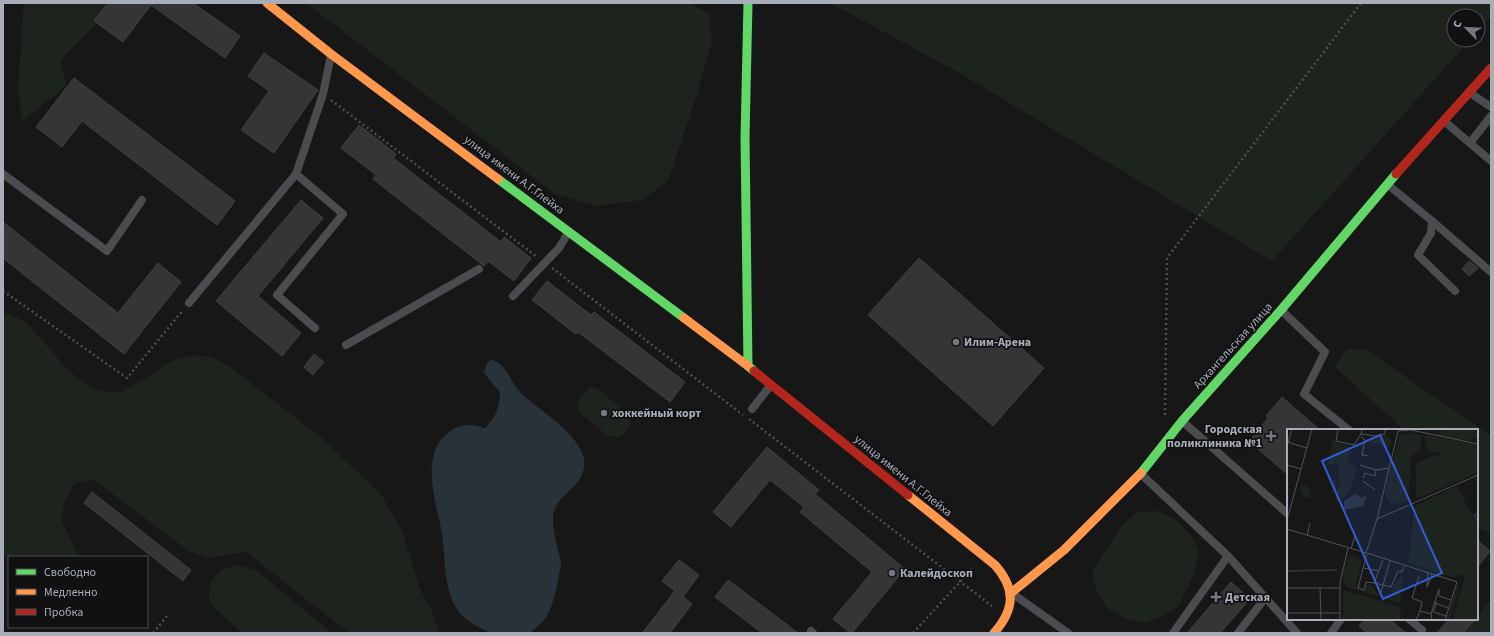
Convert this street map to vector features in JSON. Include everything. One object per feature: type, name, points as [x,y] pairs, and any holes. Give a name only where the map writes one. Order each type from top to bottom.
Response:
[{"type":"street","name":"улица имени А.Г.Глейха","points":[[267,3],[331,54],[771,384],[984,555],[1002,571],[1011,593]]},
{"type":"street","points":[[748,3],[745,137],[748,366]]},
{"type":"street","name":"Архангельская улица","points":[[1011,593],[1064,550],[1140,474],[1182,421],[1281,310],[1387,184],[1491,68]]},
{"type":"street","points":[[994,633],[1007,618],[1010,608],[1011,593]]},
{"type":"lane","points":[[189,303],[296,174],[323,94],[331,54]]},
{"type":"lane","points":[[1469,93],[1491,107]]},
{"type":"lane","points":[[1470,143],[1491,116]]},
{"type":"lane","points":[[1443,121],[1491,161]]},
{"type":"lane","points":[[3,174],[107,251],[142,200]]},
{"type":"lane","points":[[296,174],[343,214],[277,295],[315,328]]},
{"type":"lane","points":[[1387,184],[1491,272]]},
{"type":"lane","points":[[1432,221],[1431,233],[1418,255],[1455,291]]},
{"type":"lane","points":[[513,296],[559,248],[569,232]]},
{"type":"lane","points":[[346,345],[479,269]]},
{"type":"lane","points":[[1281,310],[1325,352],[1304,394],[1348,429]]},
{"type":"lane","points":[[752,409],[771,384]]},
{"type":"lane","points":[[1182,421],[1287,513]]},
{"type":"lane","points":[[1140,474],[1228,556],[1297,633]]},
{"type":"lane","points":[[1174,633],[1228,556]]},
{"type":"lane","points":[[1011,593],[1068,633]]},
{"type":"lane","points":[[1238,633],[1266,597]]},
{"type":"lane","points":[[1331,633],[1340,620]]},
{"type":"lane","points":[[1410,620],[1422,630]]},
{"type":"path","points":[[1165,420],[1167,258],[1361,3]]},
{"type":"path","points":[[323,94],[538,258]]},
{"type":"path","points":[[550,267],[961,581],[1007,618]]},
{"type":"path","points":[[3,291],[127,378],[189,303]]},
{"type":"path","points":[[913,633],[984,555]]},
{"type":"path","points":[[153,633],[167,616]]},
{"type":"shaded area","points":[[24,3],[117,3],[60,61],[67,85],[22,122],[18,88]]},
{"type":"shaded area","points":[[306,3],[690,3],[709,14],[712,41],[696,97],[668,181],[642,200],[596,206],[555,194]]},
{"type":"shaded area","points":[[830,3],[1491,3],[1491,16],[1486,22],[1486,8],[1446,8],[1446,48],[1463,48],[1272,261],[958,72]]},
{"type":"shaded area","points":[[3,313],[10,314],[28,324],[67,369],[83,382],[100,391],[121,393],[172,361],[192,355],[211,357],[230,367],[322,438],[382,496],[402,531],[420,589],[431,609],[439,633],[349,633],[246,552],[207,558],[189,551],[93,479],[74,484],[64,502],[62,521],[79,556],[8,556],[8,560],[3,557]]},
{"type":"shaded area","points":[[1347,349],[1367,350],[1491,436],[1491,534],[1478,528],[1478,429],[1401,429],[1396,422],[1335,367]]},
{"type":"shaded area","points":[[491,360],[501,365],[520,392],[566,431],[581,449],[584,459],[584,469],[581,477],[558,503],[554,510],[554,527],[561,563],[552,604],[542,622],[531,632],[526,634],[494,633],[487,631],[473,624],[463,616],[455,606],[450,596],[447,584],[442,534],[432,480],[434,453],[440,441],[449,432],[458,427],[470,425],[485,428],[495,415],[499,403],[500,392],[484,372],[487,363]]},
{"type":"shaded area","name":"хоккейный корт","points":[[589,387],[597,388],[630,416],[631,427],[620,437],[608,436],[578,411],[577,403]]},
{"type":"shaded area","points":[[1158,511],[1176,520],[1190,534],[1199,552],[1195,571],[1179,606],[1162,617],[1144,623],[1124,618],[1107,608],[1097,592],[1092,572],[1122,525],[1138,512]]},
{"type":"shaded area","points":[[236,565],[256,570],[332,633],[242,633],[212,606],[209,598],[210,583],[220,570]]},
{"type":"shaded area","points":[[1491,599],[1491,633],[1465,633],[1475,620],[1478,620],[1478,616]]},
{"type":"building","points":[[108,3],[193,3],[240,36],[225,58],[151,5],[123,42],[94,21]]},
{"type":"building","points":[[264,53],[318,90],[274,153],[241,130],[269,91],[248,76]]},
{"type":"building","points":[[74,78],[235,201],[217,225],[82,121],[62,147],[36,127]]},
{"type":"building","points":[[359,125],[396,154],[393,158],[501,242],[504,237],[531,258],[514,281],[488,261],[484,266],[373,179],[376,175],[341,148]]},
{"type":"building","points":[[301,200],[323,218],[258,296],[301,333],[282,356],[216,301]]},
{"type":"building","points":[[3,222],[118,313],[158,263],[181,282],[124,354],[3,258]]},
{"type":"building","name":"Илим-Арена","points":[[919,258],[1044,368],[993,426],[868,315]]},
{"type":"building","points":[[1469,261],[1478,268],[1469,276],[1462,269]]},
{"type":"building","points":[[547,281],[591,315],[594,312],[685,382],[670,402],[578,332],[576,334],[532,300]]},
{"type":"building","points":[[314,354],[324,362],[313,375],[304,367]]},
{"type":"building","name":"Городская поликлиника №1","points":[[1282,397],[1319,429],[1287,429],[1287,474],[1249,441],[1268,418],[1266,416]]},
{"type":"building","points":[[767,447],[819,490],[815,494],[905,569],[852,633],[833,619],[872,572],[800,512],[804,507],[770,480],[731,527],[713,512]]},
{"type":"building","points":[[92,492],[191,570],[183,581],[84,503]]},
{"type":"building","points":[[1478,541],[1490,551],[1478,567]]},
{"type":"building","points":[[679,560],[699,575],[683,597],[692,604],[670,633],[642,633],[675,591],[662,581]]},
{"type":"building","points":[[728,580],[798,633],[762,633],[715,597]]},
{"type":"building","points":[[1231,582],[1250,599],[1220,633],[1187,633]]},
{"type":"building","points":[[1364,620],[1390,620],[1406,633],[1367,633],[1359,626]]},
{"type":"building","points":[[1448,620],[1475,620],[1463,633],[1437,633]]},
{"type":"traffic: fast","points":[[748,3],[745,137],[748,366],[754,371]]},
{"type":"traffic: fast","points":[[1141,473],[1182,421],[1281,310],[1396,174]]},
{"type":"traffic: fast","points":[[498,179],[684,318]]},
{"type":"traffic: slow","points":[[267,3],[331,54],[498,179]]},
{"type":"traffic: slow","points":[[684,318],[748,366]]},
{"type":"traffic: slow","points":[[1011,593],[1064,550],[1141,473]]},
{"type":"traffic: slow","points":[[908,495],[995,565],[1007,582],[1010,599],[1009,607],[1006,616],[994,633]]},
{"type":"traffic: jam","points":[[1396,174],[1491,68]]},
{"type":"traffic: jam","points":[[754,371],[908,495]]},
{"type":"place","name":"Илим-Арена","points":[[956,342]]},
{"type":"place","name":"хоккейный корт","points":[[604,413]]},
{"type":"place","name":"Городская поликлиника №1","points":[[1271,436]]},
{"type":"place","name":"Калейдоскоп","points":[[892,573]]},
{"type":"place","name":"Детская","points":[[1216,597]]}]
